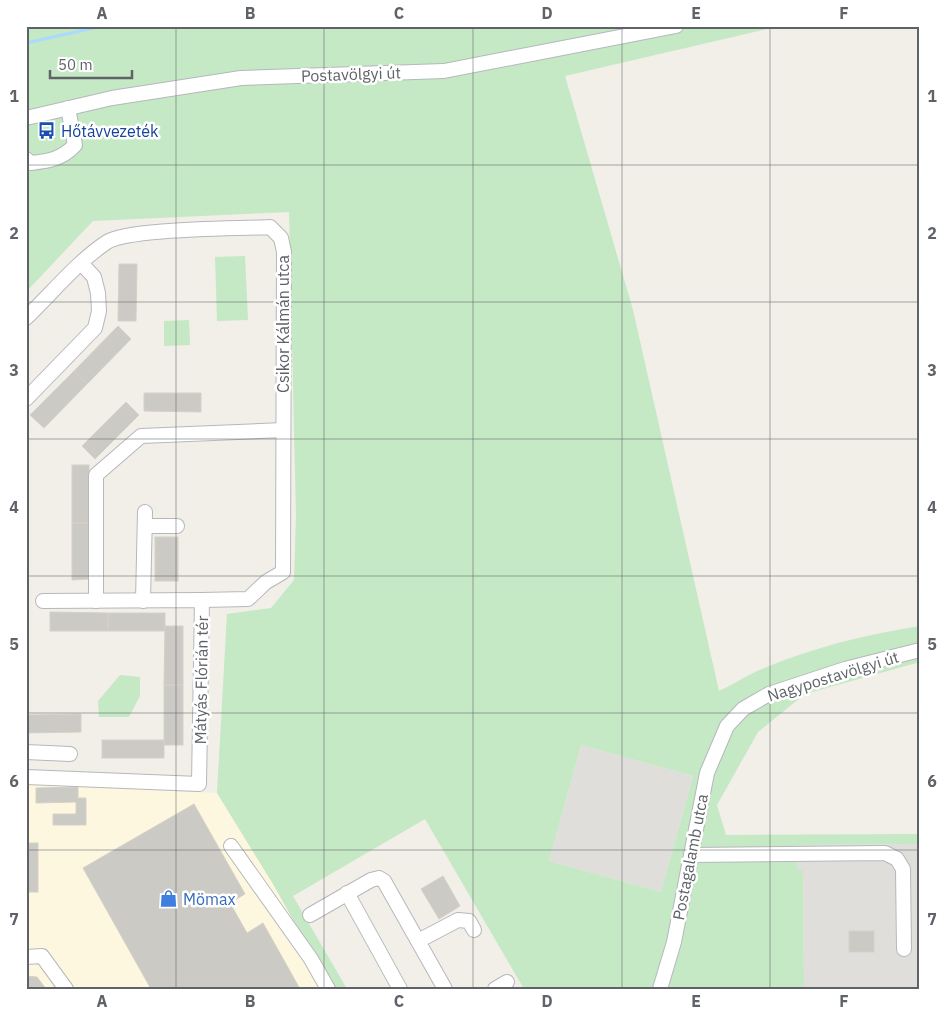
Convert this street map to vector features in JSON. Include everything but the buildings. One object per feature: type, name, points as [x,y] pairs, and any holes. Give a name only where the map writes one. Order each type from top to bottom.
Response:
[{"type":"street","name":"Postavölgyi út","points":[[26,118],[112,98],[241,78],[444,71],[676,26]]},
{"type":"street","points":[[26,159],[31,163],[52,161],[67,154],[75,145],[68,108]]},
{"type":"street","name":"Csikor Kálmán utca","points":[[26,318],[81,263],[109,241],[140,234],[270,227],[281,238],[284,252],[282,401],[283,572],[266,582],[248,599],[202,600]]},
{"type":"street","points":[[26,399],[95,328],[99,311],[98,293],[94,277],[81,263]]},
{"type":"street","points":[[96,601],[96,474],[141,436],[283,430]]},
{"type":"street","points":[[143,601],[145,519],[177,526]]},
{"type":"street","name":"Mátyás Flórián tér","points":[[26,776],[199,784],[202,600],[43,601]]},
{"type":"street","name":"Nagypostavölgyi út","points":[[727,726],[743,710],[769,694],[845,669],[920,650]]},
{"type":"street","name":"Postagalamb utca","points":[[660,989],[674,942],[707,773],[727,726]]},
{"type":"street","points":[[26,752],[70,754]]},
{"type":"street","points":[[232,846],[311,959],[328,989]]},
{"type":"street","points":[[691,855],[886,853],[897,859],[903,869],[904,949]]},
{"type":"street","points":[[310,914],[376,878],[384,881],[445,989]]},
{"type":"street","points":[[348,894],[400,989]]},
{"type":"street","points":[[418,941],[458,920],[469,921],[474,930]]},
{"type":"street","points":[[26,957],[42,956],[66,989]]},
{"type":"shaded area","points":[[581,745],[693,776],[661,892],[549,861]]},
{"type":"shaded area","points":[[26,784],[217,793],[273,884],[332,989],[26,989]]},
{"type":"shaded area","points":[[920,844],[920,989],[804,989],[803,871],[797,870],[797,845]]},
{"type":"green space","points":[[26,26],[780,26],[565,76],[633,310],[719,691],[773,664],[814,650],[856,638],[920,626],[920,662],[805,694],[758,732],[717,805],[726,835],[920,834],[920,844],[797,845],[797,870],[803,870],[804,989],[524,989],[425,819],[293,896],[347,989],[332,989],[273,884],[217,793],[227,614],[271,608],[294,580],[296,515],[289,212],[93,221],[26,292]],"holes":[[[581,745],[693,776],[661,892],[549,861]]]},
{"type":"green space","points":[[245,256],[248,320],[217,321],[215,257]]},
{"type":"green space","points":[[189,320],[190,345],[164,346],[164,321]]},
{"type":"green space","points":[[120,675],[140,677],[140,696],[129,717],[99,717],[98,701]]},
{"type":"waterway","points":[[26,43],[103,26]]},
{"type":"place","name":"Hőtávvezeték","points":[[47,131]]},
{"type":"place","name":"Mömax","points":[[169,899]]}]
